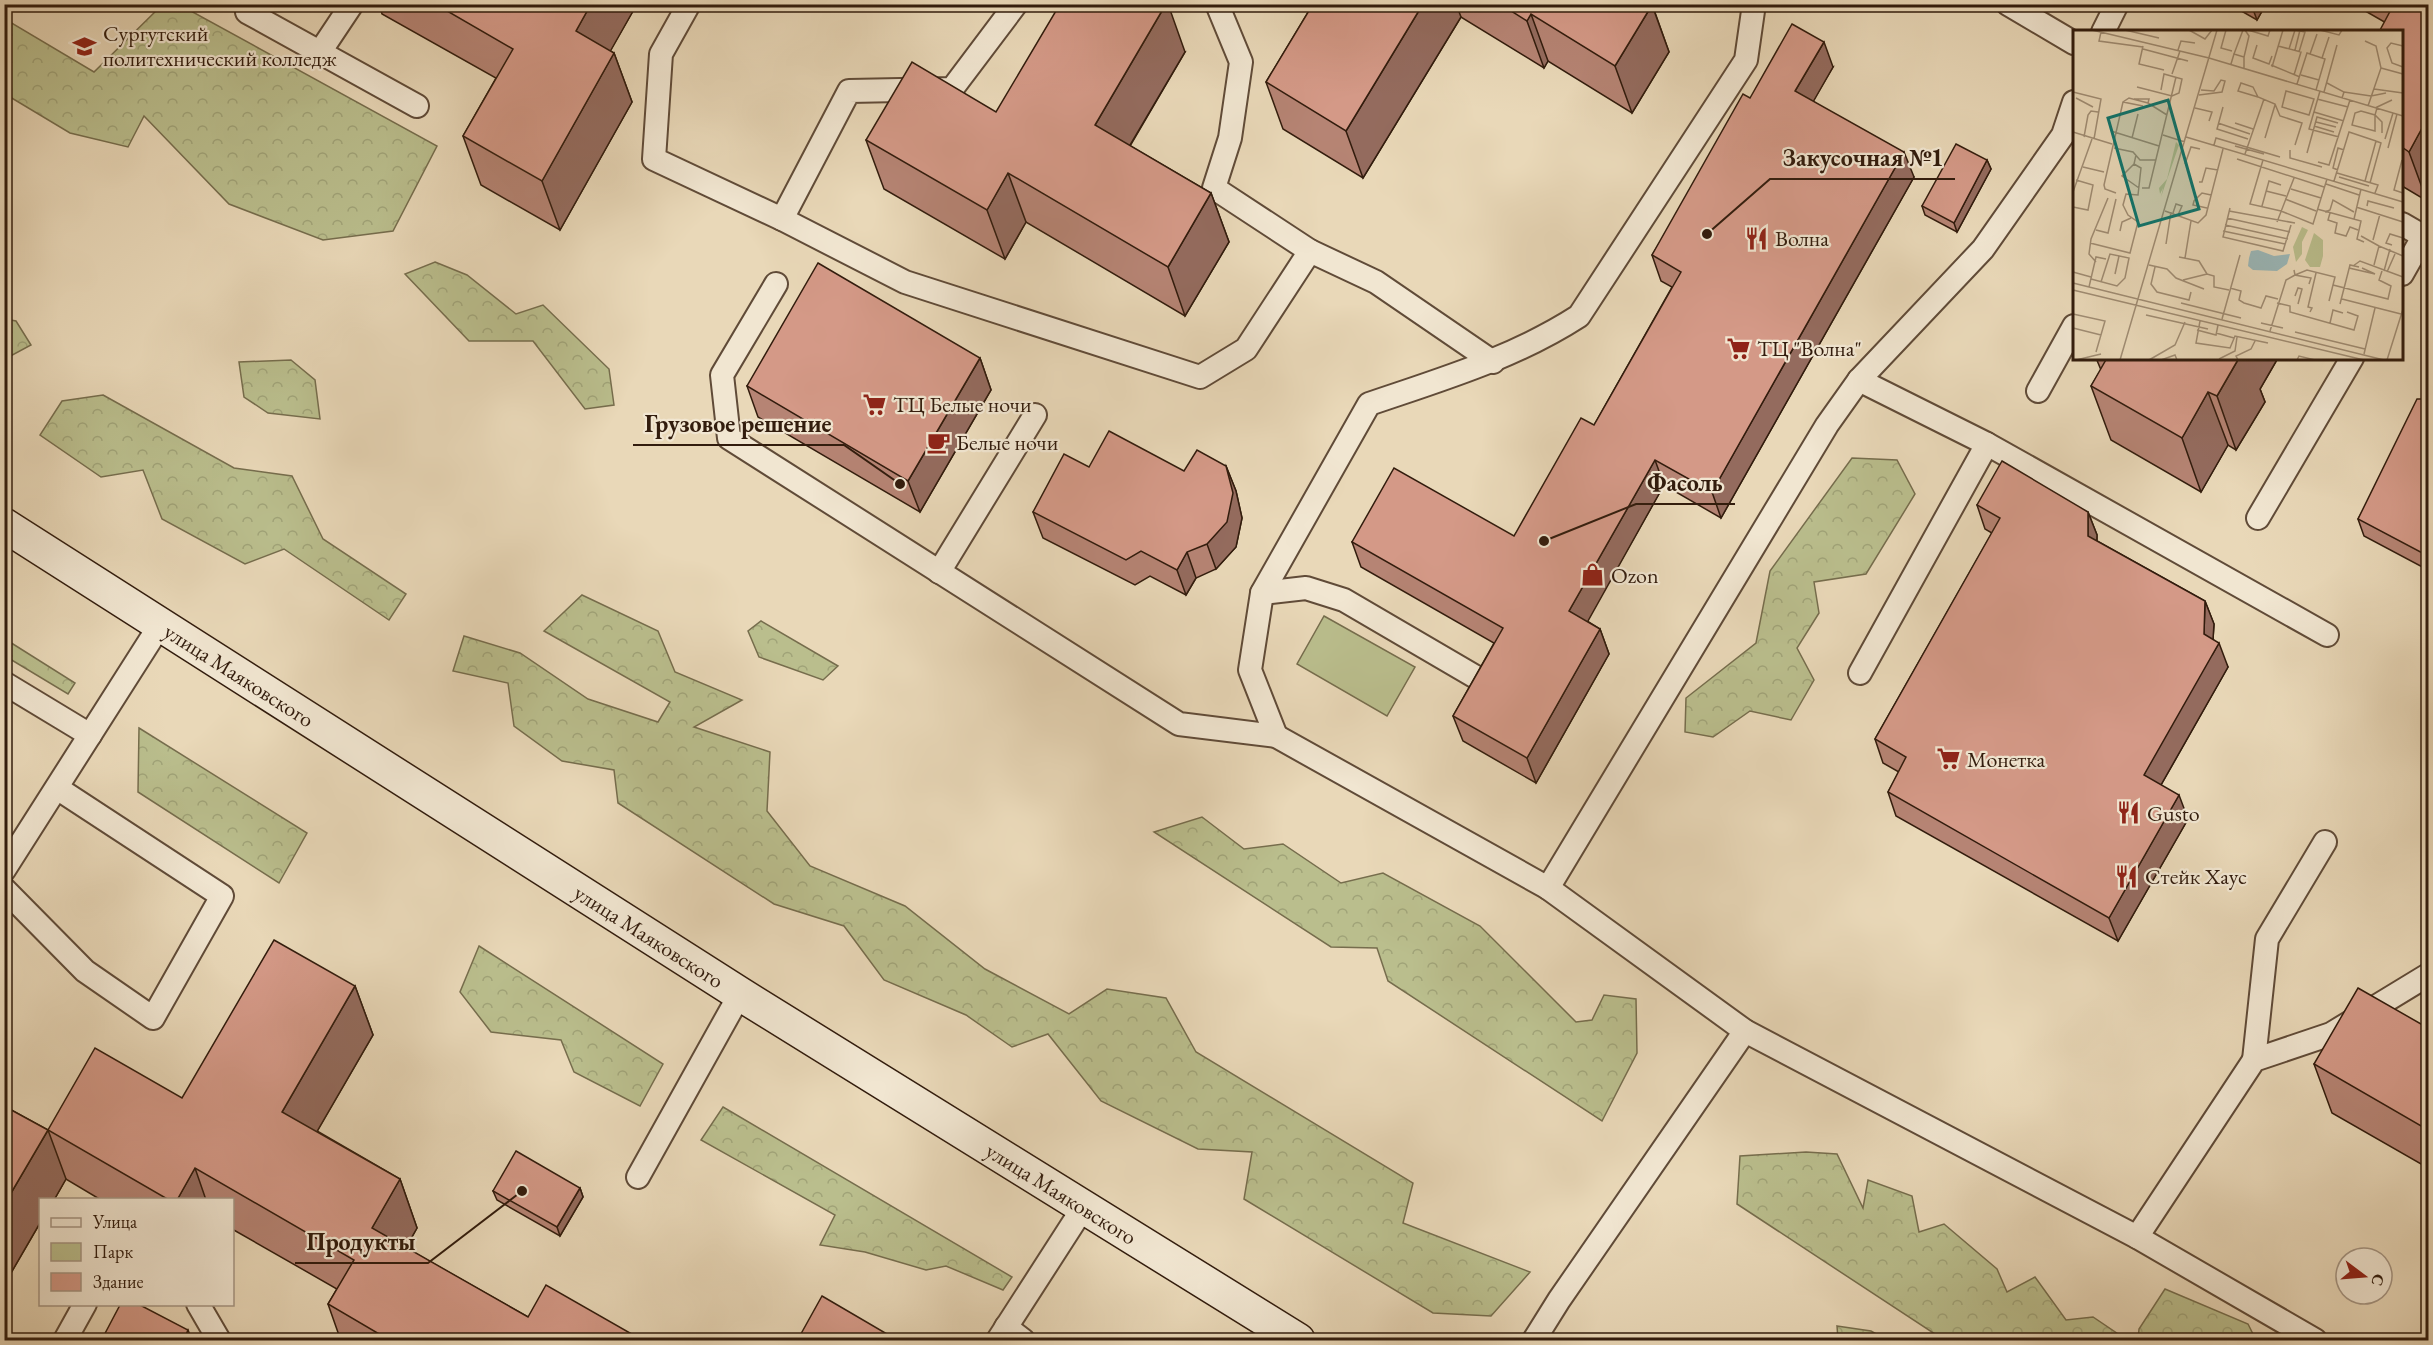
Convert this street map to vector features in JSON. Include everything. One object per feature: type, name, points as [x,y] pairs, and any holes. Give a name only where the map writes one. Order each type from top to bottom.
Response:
[{"type":"main road","name":"улица Маяковского","points":[[4,525],[740,994],[1298,1341]]},
{"type":"lane","points":[[320,52],[352,4]]},
{"type":"lane","points":[[689,4],[661,54],[654,159],[782,219],[905,282],[1200,377],[1246,349],[1310,251]]},
{"type":"lane","points":[[782,219],[849,91],[952,89],[1016,4]]},
{"type":"lane","points":[[1217,4],[1241,62],[1230,138],[1214,188],[1310,251],[1376,282],[1493,362]]},
{"type":"lane","points":[[1276,736],[1250,669],[1262,593],[1369,404],[1493,362],[1557,330],[1579,316],[1746,60],[1754,4]]},
{"type":"lane","points":[[2008,4],[2073,42]]},
{"type":"lane","points":[[2104,30],[2117,4]]},
{"type":"lane","points":[[247,12],[417,106]]},
{"type":"lane","points":[[1548,888],[1827,425],[1859,380],[1983,249],[2062,135],[2073,105]]},
{"type":"lane","points":[[2403,225],[2426,238],[2403,272]]},
{"type":"lane","points":[[776,284],[722,375],[729,438],[1179,724],[1276,736],[1548,888],[1744,1031],[2137,1237],[2315,1341]]},
{"type":"lane","points":[[2038,391],[2073,328]]},
{"type":"lane","points":[[2258,518],[2351,360]]},
{"type":"lane","points":[[1859,380],[1987,444],[2327,635]]},
{"type":"lane","points":[[939,572],[1035,415]]},
{"type":"lane","points":[[1860,673],[1987,444]]},
{"type":"lane","points":[[1262,593],[1306,588],[1344,600],[1474,676]]},
{"type":"lane","points":[[4,870],[160,625]]},
{"type":"lane","points":[[4,682],[90,735]]},
{"type":"lane","points":[[4,889],[85,971],[153,1018],[222,896],[57,788]]},
{"type":"lane","points":[[2137,1237],[2254,1060],[2267,939],[2325,842]]},
{"type":"lane","points":[[2254,1060],[2331,1034],[2428,975]]},
{"type":"lane","points":[[638,1177],[740,994]]},
{"type":"lane","points":[[1534,1341],[1559,1299],[1744,1031]]},
{"type":"lane","points":[[1009,1336],[1083,1208]]},
{"type":"lane","points":[[65,1341],[84,1306]]},
{"type":"lane","points":[[199,1306],[219,1341]]},
{"type":"green space","points":[[162,5],[180,5],[437,146],[393,231],[323,240],[229,204],[144,116],[128,147],[70,133],[5,94],[5,19],[94,72]]},
{"type":"green space","points":[[435,262],[467,275],[516,314],[543,305],[609,369],[614,405],[585,409],[533,341],[469,341],[405,274]]},
{"type":"green space","points":[[5,319],[16,321],[31,345],[5,359]]},
{"type":"green space","points":[[291,360],[315,380],[320,419],[268,413],[244,397],[239,362]]},
{"type":"green space","points":[[103,395],[234,468],[292,476],[323,539],[406,594],[389,620],[284,549],[245,564],[162,519],[143,470],[101,477],[40,435],[62,401]]},
{"type":"green space","points":[[1852,458],[1897,460],[1915,494],[1866,574],[1814,582],[1819,613],[1797,648],[1814,680],[1791,720],[1750,711],[1713,737],[1685,732],[1686,698],[1756,643],[1770,571]]},
{"type":"green space","points":[[582,595],[658,631],[675,672],[742,700],[694,727],[770,752],[767,811],[810,866],[905,906],[985,969],[1069,1014],[1107,989],[1166,998],[1196,1052],[1413,1183],[1403,1223],[1530,1272],[1491,1316],[1433,1313],[1244,1199],[1252,1152],[1198,1149],[1101,1101],[1048,1034],[1012,1047],[966,1015],[884,980],[844,926],[774,904],[618,803],[614,770],[562,761],[514,726],[508,683],[453,671],[464,636],[520,653],[588,699],[658,722],[670,702],[544,631]]},
{"type":"green space","points":[[1324,616],[1415,667],[1387,716],[1297,664]]},
{"type":"green space","points":[[761,621],[838,666],[823,680],[759,657],[748,631]]},
{"type":"green space","points":[[5,639],[75,683],[68,694],[5,656]]},
{"type":"green space","points":[[139,728],[307,833],[279,883],[138,792]]},
{"type":"green space","points":[[1202,817],[1244,849],[1283,844],[1341,883],[1383,873],[1480,926],[1576,1022],[1592,1020],[1604,995],[1636,999],[1637,1053],[1602,1121],[1388,981],[1377,948],[1331,947],[1154,832]]},
{"type":"green space","points":[[479,946],[663,1064],[640,1106],[574,1072],[561,1040],[491,1032],[460,992]]},
{"type":"green space","points":[[723,1107],[1012,1277],[1003,1290],[946,1266],[926,1270],[865,1252],[820,1245],[835,1215],[701,1140]]},
{"type":"green space","points":[[1806,1152],[1837,1154],[1863,1208],[1868,1180],[1912,1196],[1919,1232],[1944,1224],[1997,1269],[2007,1292],[2035,1277],[2066,1320],[2093,1317],[2127,1340],[1944,1340],[1737,1204],[1740,1156]]},
{"type":"green space","points":[[2165,1289],[2248,1324],[2256,1340],[2138,1340],[2139,1329]]},
{"type":"green space","points":[[1837,1326],[1871,1331],[1887,1340],[1838,1340]]},
{"type":"building","points":[[435,4],[591,4],[576,31],[614,53],[542,181],[463,136],[513,49]]},
{"type":"building","points":[[1060,4],[1166,4],[1095,125],[1211,193],[1168,267],[1008,173],[987,210],[866,140],[912,62],[996,112]]},
{"type":"building","points":[[1313,4],[1423,4],[1346,131],[1266,82]]},
{"type":"building","points":[[1500,4],[1652,5],[1615,66],[1531,14],[1527,21]]},
{"type":"building","points":[[2394,4],[2428,4],[2428,117],[2409,152],[2403,148],[2403,30],[2380,30]]},
{"type":"building","points":[[1792,24],[1824,42],[1795,91],[1904,152],[1712,492],[1655,460],[1569,611],[1600,629],[1527,758],[1453,716],[1503,628],[1352,542],[1394,468],[1514,536],[1581,418],[1594,425],[1681,272],[1652,255],[1743,94],[1750,98]]},
{"type":"building","points":[[1956,144],[1987,160],[1954,223],[1922,206]]},
{"type":"building","name":"ТЦ Белые ночи","points":[[818,263],[980,358],[908,481],[747,386]]},
{"type":"building","points":[[2106,360],[2238,360],[2217,396],[2208,392],[2182,438],[2091,386]]},
{"type":"building","points":[[2417,399],[2428,399],[2428,556],[2358,519]]},
{"type":"building","points":[[1109,431],[1184,471],[1197,450],[1226,466],[1233,493],[1227,522],[1207,544],[1187,552],[1177,570],[1141,551],[1126,560],[1033,512],[1064,454],[1089,467]]},
{"type":"building","points":[[2002,461],[2088,512],[2088,536],[2205,601],[2204,634],[2219,643],[2144,775],[2179,795],[2109,918],[1888,792],[1906,757],[1875,739],[2000,518],[1977,505]]},
{"type":"building","points":[[274,940],[355,986],[282,1112],[400,1179],[372,1228],[528,1317],[546,1285],[644,1341],[391,1341],[328,1304],[354,1260],[195,1168],[178,1198],[166,1198],[48,1130],[95,1048],[182,1098]]},
{"type":"building","points":[[2358,988],[2428,1028],[2428,1130],[2314,1064]]},
{"type":"building","points":[[4,1106],[48,1130],[4,1205]]},
{"type":"building","points":[[516,1151],[580,1188],[557,1227],[493,1191]]},
{"type":"building","points":[[822,1296],[899,1341],[797,1341]]},
{"type":"building","points":[[119,1306],[142,1306],[188,1330],[183,1341],[101,1341]]},
{"type":"place","name":"Сургутский политехнический колледж","points":[[85,46]]},
{"type":"place","name":"Закусочная №1","points":[[1707,234]]},
{"type":"place","name":"Волна","points":[[1757,238]]},
{"type":"place","name":"ТЦ \"Волна\"","points":[[1739,348]]},
{"type":"place","name":"ТЦ Белые ночи","points":[[875,404]]},
{"type":"place","name":"Белые ночи","points":[[938,442]]},
{"type":"place","name":"Грузовое решение","points":[[900,484]]},
{"type":"place","name":"Фасоль","points":[[1544,541]]},
{"type":"place","name":"Ozon","points":[[1593,575]]},
{"type":"place","name":"Монетка","points":[[1949,759]]},
{"type":"place","name":"Gusto","points":[[2129,813]]},
{"type":"place","name":"Стейк Хаус","points":[[2127,876]]},
{"type":"place","name":"Продукты","points":[[522,1191]]}]
